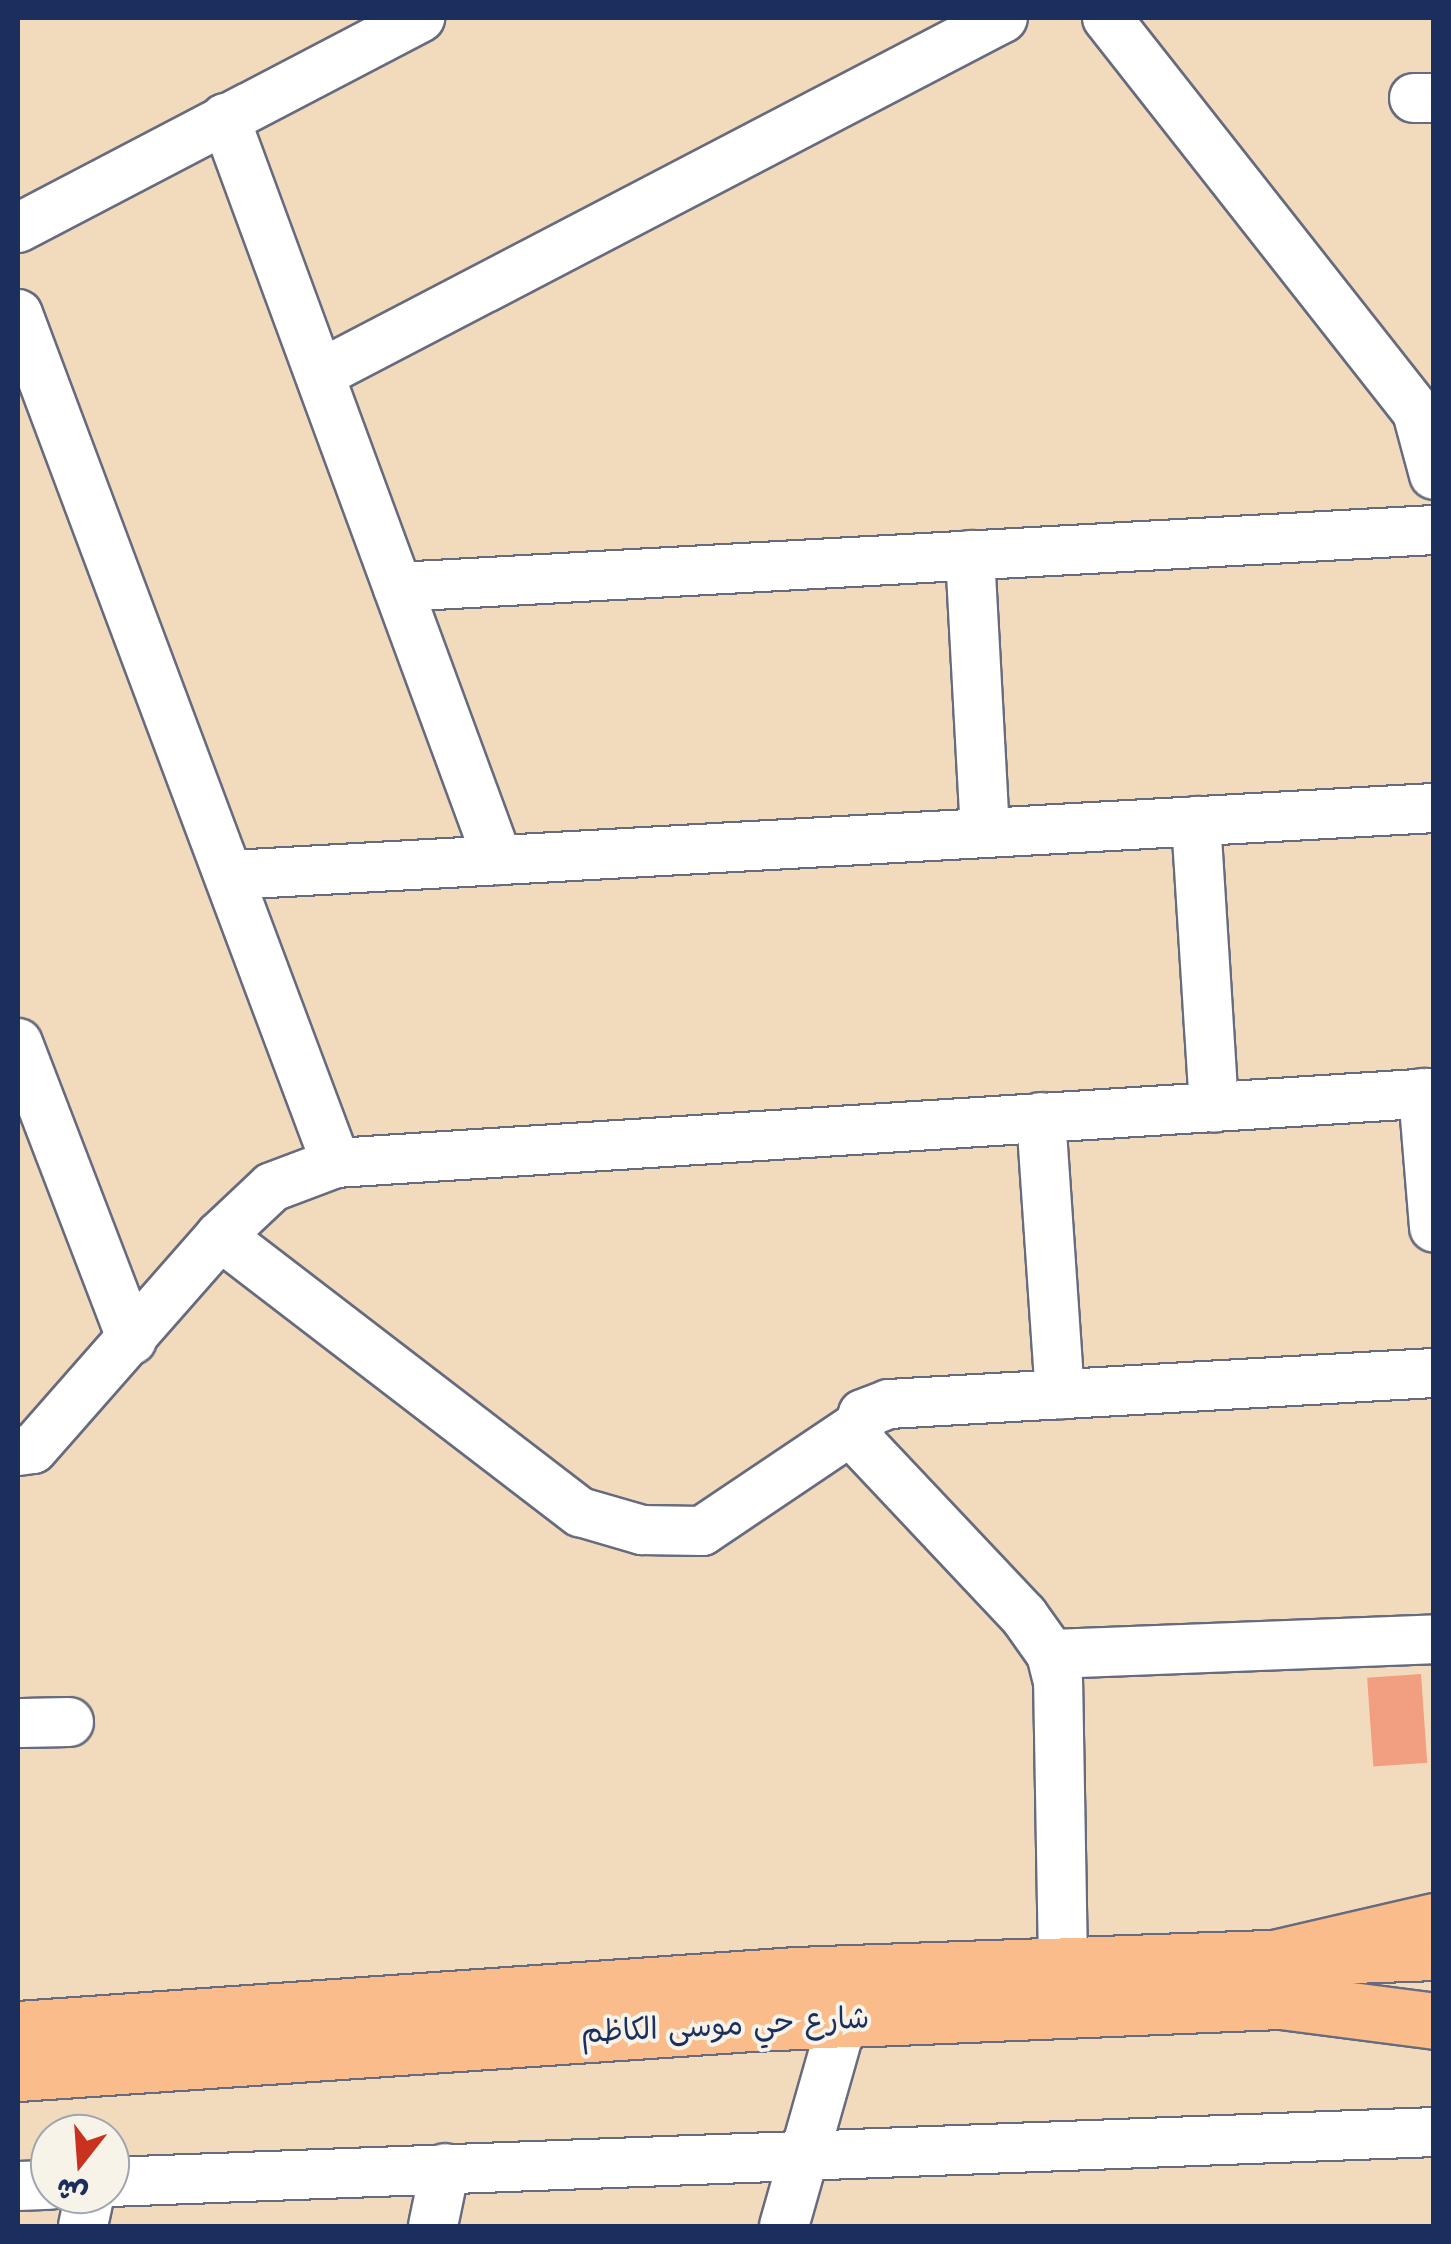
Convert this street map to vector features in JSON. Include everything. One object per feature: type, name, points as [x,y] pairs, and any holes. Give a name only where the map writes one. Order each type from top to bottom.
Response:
[{"type":"main road","points":[[1277,1980],[1434,1921]]},
{"type":"main road","points":[[1277,1980],[1434,1952]]},
{"type":"main road","points":[[18,2028],[1063,1963],[1277,1980],[1434,2021]]},
{"type":"main road","name":"شارع حي موسى الكاظم","points":[[18,2073],[843,2019],[1277,1980],[1434,1994]]},
{"type":"street","points":[[18,228],[420,18]]},
{"type":"street","points":[[320,374],[1003,18]]},
{"type":"street","points":[[1107,18],[1426,412],[1434,475]]},
{"type":"street","points":[[225,118],[498,860]]},
{"type":"street","points":[[18,314],[232,874],[336,1162]]},
{"type":"street","points":[[398,587],[1434,530]]},
{"type":"street","points":[[970,555],[985,833]]},
{"type":"street","points":[[232,874],[1434,808]]},
{"type":"street","points":[[1196,821],[1214,1106]]},
{"type":"street","points":[[18,1043],[132,1340]]},
{"type":"street","points":[[18,1451],[34,1449],[220,1236],[272,1187],[336,1162],[1428,1093],[1434,1228]]},
{"type":"street","points":[[1040,1118],[1060,1394]]},
{"type":"street","points":[[220,1236],[580,1512],[642,1530],[702,1531],[858,1427],[874,1406],[1434,1372]]},
{"type":"street","points":[[858,1427],[868,1452],[1024,1616],[1051,1654],[1058,1682],[1063,1963]]},
{"type":"street","points":[[1051,1654],[1434,1638]]},
{"type":"street","points":[[18,1723],[69,1722]]},
{"type":"street","points":[[784,2226],[801,2153],[843,2019]]},
{"type":"street","points":[[130,2181],[1434,2132]]},
{"type":"street","points":[[433,2226],[445,2168]]},
{"type":"building","points":[[1421,1674],[1427,1763],[1373,1767],[1367,1678]]}]
